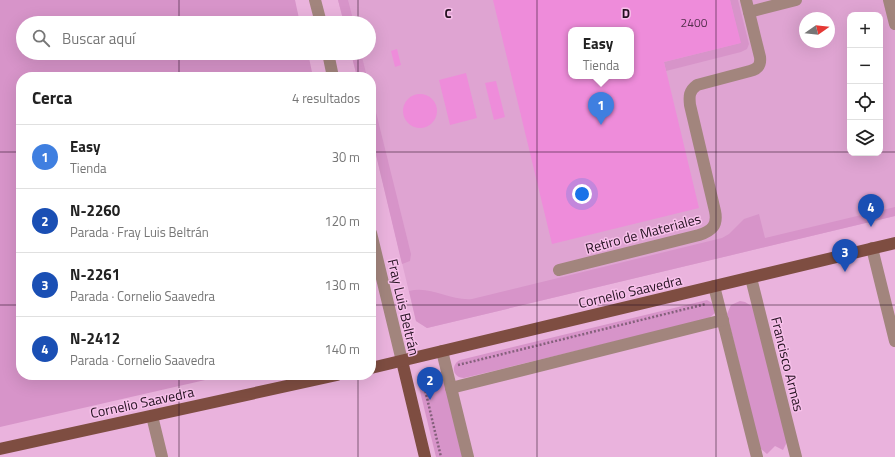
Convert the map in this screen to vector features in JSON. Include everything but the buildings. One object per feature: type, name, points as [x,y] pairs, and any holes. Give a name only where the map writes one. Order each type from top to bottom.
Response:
[{"type":"main road","name":"Cornelio Saavedra","points":[[376,367],[895,243]]},
{"type":"main road","name":"Fray Luis Beltrán","points":[[402,361],[425,457]]},
{"type":"main road","name":"Cornelio Saavedra","points":[[0,449],[314,380]]},
{"type":"street","points":[[315,0],[318,16]]},
{"type":"street","points":[[747,6],[796,0]]},
{"type":"street","points":[[889,0],[895,24]]},
{"type":"street","name":"Retiro de Materiales","points":[[559,270],[699,235],[710,230],[714,226],[716,222],[715,211],[690,105],[690,93],[692,88],[702,83],[758,68],[761,61],[747,6]]},
{"type":"street","points":[[330,60],[333,72]]},
{"type":"street","points":[[872,248],[895,341]]},
{"type":"street","name":"Fray Luis Beltrán","points":[[376,254],[402,361]]},
{"type":"street","name":"Francisco Armas","points":[[751,278],[796,457]]},
{"type":"street","points":[[714,286],[757,457]]},
{"type":"street","points":[[451,388],[723,320]]},
{"type":"street","name":"Fray Luis Beltrán","points":[[442,351],[468,457]]},
{"type":"street","points":[[152,416],[162,457]]},
{"type":"path","points":[[454,366],[712,303]]},
{"type":"path","points":[[439,370],[427,373],[422,379],[441,457]]},
{"type":"shaded area","points":[[0,0],[295,0],[298,16],[16,16],[16,60],[309,60],[312,72],[16,72],[16,380],[205,380],[0,427]]},
{"type":"shaded area","points":[[338,0],[895,0],[895,216],[427,328],[416,321],[376,155],[376,72],[356,72],[353,60],[376,60],[376,16],[342,16]]},
{"type":"shaded area","points":[[338,0],[348,0],[352,16],[342,16]]},
{"type":"shaded area","points":[[730,0],[738,0],[749,44],[747,49],[741,52],[666,71],[664,62],[740,43]]},
{"type":"shaded area","points":[[353,60],[363,60],[366,72],[356,72]]},
{"type":"shaded area","points":[[376,112],[411,254],[410,261],[402,264],[376,155]]},
{"type":"shaded area","points":[[895,207],[895,216],[427,328],[416,321],[409,291],[425,290],[456,298],[472,299],[722,238],[729,234],[744,219],[759,214],[765,238]]},
{"type":"shaded area","points":[[707,300],[712,303],[715,313],[708,319],[464,378],[457,376],[454,371],[455,365],[460,360]]},
{"type":"shaded area","points":[[740,301],[753,307],[787,442],[783,450],[775,446],[767,454],[760,448],[727,314],[731,305]]},
{"type":"shaded area","points":[[428,367],[436,368],[442,373],[463,457],[436,457],[418,383],[420,373]]},
{"type":"place","name":"Easy","points":[[601,125]]},
{"type":"place","name":"N-2412","points":[[871,227]]},
{"type":"place","name":"N-2261","points":[[845,272]]},
{"type":"place","name":"N-2260","points":[[430,400]]}]
